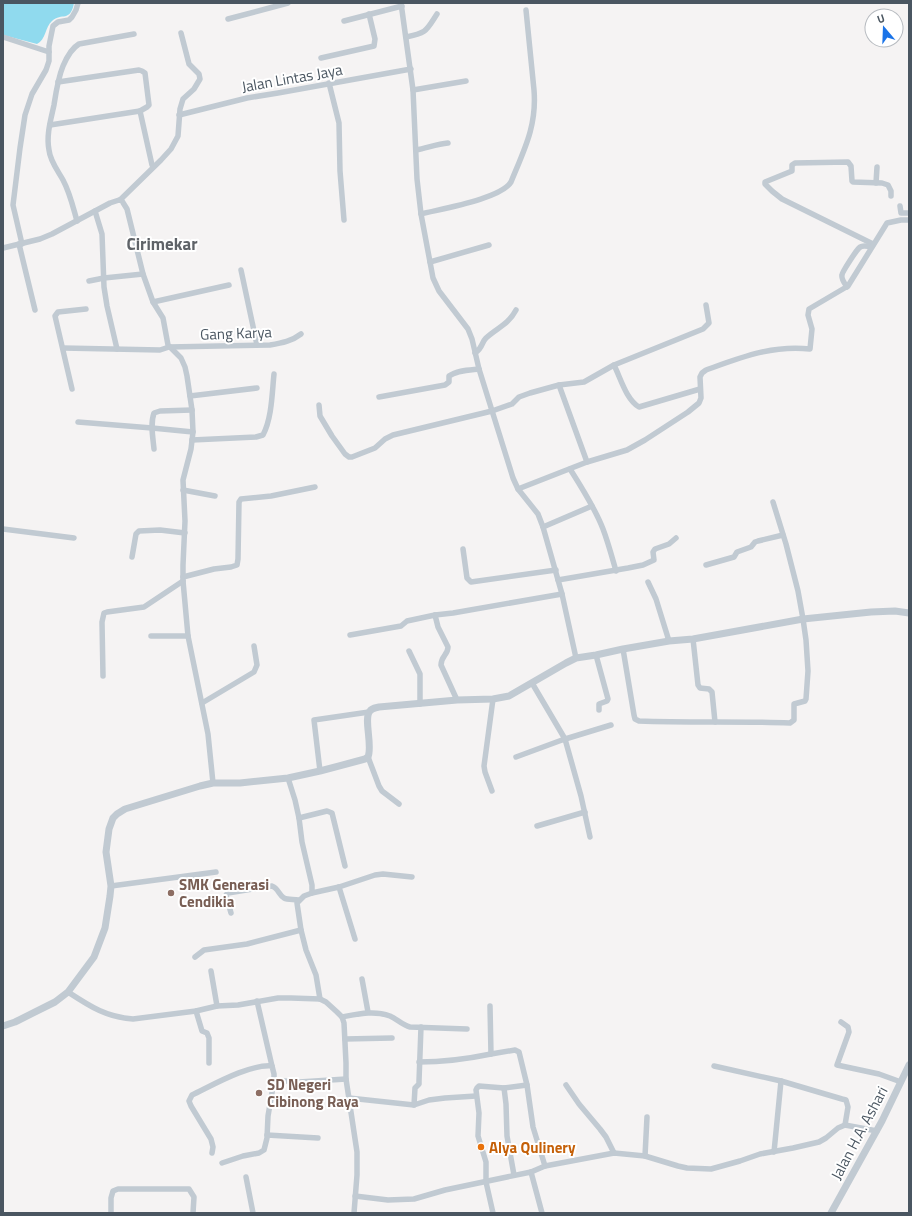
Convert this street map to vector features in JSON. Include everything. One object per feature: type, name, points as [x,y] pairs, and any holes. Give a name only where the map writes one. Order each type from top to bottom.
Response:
[{"type":"street","points":[[35,310],[13,205],[20,148],[26,115],[32,94],[48,66],[49,46],[54,24],[69,20],[76,10],[78,3]]},
{"type":"street","points":[[228,19],[288,3]]},
{"type":"street","points":[[344,21],[401,5],[411,69],[417,179],[421,214],[433,278],[435,284],[445,299],[468,329],[513,478],[518,489],[538,514],[543,527],[556,570],[576,658]]},
{"type":"street","points":[[421,214],[482,198],[500,191],[511,184],[528,141],[534,116],[535,103],[526,10]]},
{"type":"street","points":[[321,58],[374,46],[375,39],[369,14]]},
{"type":"street","points":[[406,37],[424,32],[437,14]]},
{"type":"street","points":[[3,248],[40,239],[110,203],[120,200],[171,149],[178,136],[179,115],[183,99],[194,89],[200,79],[199,74],[188,64],[181,33]]},
{"type":"street","points":[[77,221],[64,181],[50,156],[48,142],[58,82],[63,67],[77,45],[90,41],[134,34]]},
{"type":"street","points":[[3,37],[49,52]]},
{"type":"street","name":"Jalan Lintas Jaya","points":[[179,115],[247,98],[411,69]]},
{"type":"street","points":[[50,125],[140,111],[149,105],[145,73],[139,70],[58,82]]},
{"type":"street","points":[[413,90],[466,81]]},
{"type":"street","points":[[329,83],[339,123],[344,220]]},
{"type":"street","points":[[140,111],[152,165]]},
{"type":"street","points":[[416,150],[428,148],[436,144],[448,143]]},
{"type":"street","points":[[872,246],[782,199],[765,184],[765,182],[792,171],[792,165],[795,163],[850,163],[853,182],[888,185],[892,190],[892,196]]},
{"type":"street","points":[[876,167],[876,183]]},
{"type":"street","points":[[120,200],[127,209],[143,274],[153,302],[163,318],[167,343],[169,347],[178,354],[184,364],[187,376],[192,410],[193,432],[183,476],[185,510],[183,579],[188,636],[208,734],[213,783]]},
{"type":"street","points":[[900,206],[901,213],[909,213]]},
{"type":"street","points":[[95,211],[102,234],[107,306],[117,349]]},
{"type":"street","points":[[518,489],[587,462],[627,450],[646,440],[699,403],[701,398],[700,377],[702,373],[752,354],[773,349],[796,347],[810,348],[812,329],[808,310],[847,287],[887,223],[897,220],[909,220]]},
{"type":"street","points":[[430,262],[489,245]]},
{"type":"street","points":[[847,287],[842,278],[845,268],[859,248],[864,246],[872,246]]},
{"type":"street","points":[[240,270],[257,345]]},
{"type":"street","points":[[89,281],[143,274]]},
{"type":"street","points":[[153,302],[229,285]]},
{"type":"street","points":[[319,405],[320,416],[332,436],[345,454],[352,457],[375,448],[384,439],[393,435],[492,411],[512,404],[520,396],[559,385],[584,382],[614,365],[703,329],[709,323],[706,305]]},
{"type":"street","points":[[72,388],[56,314],[60,312],[86,310]]},
{"type":"street","points":[[475,353],[481,349],[486,338],[510,319],[516,310]]},
{"type":"street","name":"Gang Karya","points":[[63,348],[160,350],[169,347],[281,344],[295,339],[301,334]]},
{"type":"street","points":[[614,365],[627,394],[639,407],[700,389]]},
{"type":"street","points":[[380,396],[445,385],[449,382],[449,376],[452,374],[479,369]]},
{"type":"street","points":[[192,440],[256,437],[263,435],[271,403],[274,374]]},
{"type":"street","points":[[559,385],[587,462]]},
{"type":"street","points":[[190,396],[257,388]]},
{"type":"street","points":[[154,449],[152,428],[154,414],[158,412],[192,410]]},
{"type":"street","points":[[78,422],[193,432]]},
{"type":"street","points":[[570,469],[580,484],[604,530],[616,571]]},
{"type":"street","points":[[103,676],[102,622],[104,613],[144,607],[183,579],[210,569],[237,565],[239,502],[241,499],[271,496],[315,487]]},
{"type":"street","points":[[183,490],[215,496]]},
{"type":"street","points":[[623,649],[635,719],[668,722],[790,723],[794,720],[794,704],[806,699],[808,671],[806,640],[798,591],[773,502]]},
{"type":"street","points":[[543,527],[592,506]]},
{"type":"street","points":[[3,529],[74,538]]},
{"type":"street","points":[[132,557],[136,534],[139,532],[160,530],[184,533]]},
{"type":"street","points":[[706,565],[734,557],[737,552],[751,547],[755,542],[783,534]]},
{"type":"street","points":[[558,580],[644,565],[654,560],[653,552],[655,549],[669,544],[676,538]]},
{"type":"street","points":[[463,549],[467,578],[471,582],[556,570]]},
{"type":"street","points":[[648,582],[656,599],[669,641]]},
{"type":"street","points":[[350,635],[401,626],[407,621],[435,615],[562,594]]},
{"type":"street","points":[[320,771],[314,720],[369,712],[378,707],[456,700],[501,699],[509,696],[576,658],[623,649],[669,641],[693,639],[803,619],[895,610],[909,613]]},
{"type":"street","points":[[435,615],[438,627],[448,647],[448,650],[441,660],[441,665],[456,700]]},
{"type":"street","points":[[151,636],[188,636]]},
{"type":"street","points":[[693,639],[698,685],[700,688],[709,689],[712,692],[715,722]]},
{"type":"street","points":[[202,703],[254,672],[257,665],[254,646]]},
{"type":"street","points":[[410,651],[420,674],[420,704]]},
{"type":"street","points":[[596,655],[608,699],[599,704],[599,710]]},
{"type":"street","points":[[532,683],[565,739],[585,812],[590,837]]},
{"type":"street","points":[[492,699],[484,766],[492,791]]},
{"type":"street","points":[[369,712],[370,748],[368,757],[382,791],[399,804]]},
{"type":"street","points":[[516,757],[611,724]]},
{"type":"street","points":[[3,1026],[52,1005],[68,992],[90,964],[96,952],[107,917],[111,886],[106,852],[109,829],[113,818],[117,814],[125,809],[174,793],[213,783],[240,783],[288,778],[362,760],[368,757]]},
{"type":"street","points":[[288,778],[296,800],[305,858],[312,885],[312,893]]},
{"type":"street","points":[[299,818],[327,811],[332,813],[344,866]]},
{"type":"street","points":[[537,826],[585,812]]},
{"type":"street","points":[[111,886],[216,872]]},
{"type":"street","points":[[231,913],[226,895],[228,893],[274,886],[284,898],[298,900],[312,893],[339,887],[375,875],[383,874],[412,877]]},
{"type":"street","points":[[339,887],[355,938]]},
{"type":"street","points":[[298,900],[297,906],[301,930],[306,950],[316,975],[320,999]]},
{"type":"street","points":[[195,957],[204,950],[247,944],[301,930]]},
{"type":"street","points":[[211,971],[217,1006]]},
{"type":"street","points":[[362,979],[368,1012]]},
{"type":"street","points":[[68,992],[104,1014],[123,1019],[196,1011],[217,1006],[278,998],[320,999],[326,1002],[342,1017],[344,1023],[346,1079],[357,1152],[354,1213]]},
{"type":"street","points":[[222,1163],[262,1152],[266,1145],[268,1116],[274,1074],[257,1001]]},
{"type":"street","points":[[490,1006],[491,1054]]},
{"type":"street","points":[[196,1011],[202,1031],[207,1033],[209,1038],[209,1063]]},
{"type":"street","points":[[342,1017],[368,1012],[391,1016],[406,1026],[467,1029]]},
{"type":"street","points":[[841,1022],[848,1027],[849,1032],[838,1065],[879,1074],[901,1082]]},
{"type":"street","points":[[414,1105],[415,1088],[420,1081],[421,1027]]},
{"type":"street","points":[[345,1039],[392,1038]]},
{"type":"street","points":[[420,1062],[442,1062],[515,1050],[518,1052],[533,1127],[544,1166]]},
{"type":"street","name":"Jalan H.A. Ashari","points":[[831,1213],[877,1131],[909,1065]]},
{"type":"street","points":[[212,1153],[213,1147],[211,1139],[189,1101],[192,1095],[243,1072],[262,1066],[272,1066]]},
{"type":"street","points":[[714,1066],[781,1081],[846,1100],[848,1107],[845,1125]]},
{"type":"street","points":[[274,1081],[306,1082],[346,1079]]},
{"type":"street","points":[[774,1152],[781,1081]]},
{"type":"street","points":[[566,1085],[579,1104],[603,1133],[614,1153]]},
{"type":"street","points":[[493,1213],[486,1182],[486,1162],[478,1136],[479,1113],[476,1090],[479,1086],[504,1088],[526,1086]]},
{"type":"street","points":[[504,1088],[507,1136],[514,1175]]},
{"type":"street","points":[[349,1098],[414,1105],[429,1100],[476,1096]]},
{"type":"street","points":[[645,1156],[647,1117]]},
{"type":"street","points":[[355,1196],[388,1200],[414,1199],[445,1190],[531,1172],[544,1166],[614,1153],[645,1156],[678,1166],[711,1169],[760,1154],[819,1142],[838,1128],[845,1125],[877,1131]]},
{"type":"street","points":[[267,1136],[318,1138]]},
{"type":"street","points":[[531,1172],[542,1213]]},
{"type":"street","points":[[246,1177],[253,1213]]},
{"type":"street","points":[[111,1213],[112,1194],[113,1191],[118,1189],[189,1189],[194,1197],[193,1213]]},
{"type":"water","points":[[3,3],[74,3],[68,15],[56,18],[52,21],[44,37],[37,44],[3,35]]},
{"type":"place","name":"SMK Generasi Cendikia","points":[[171,893]]},
{"type":"place","name":"SD Negeri Cibinong Raya","points":[[259,1093]]},
{"type":"place","name":"Alya Qulinery","points":[[481,1147]]},
{"type":"district","name":"Cirimekar","points":[[162,244]]}]
